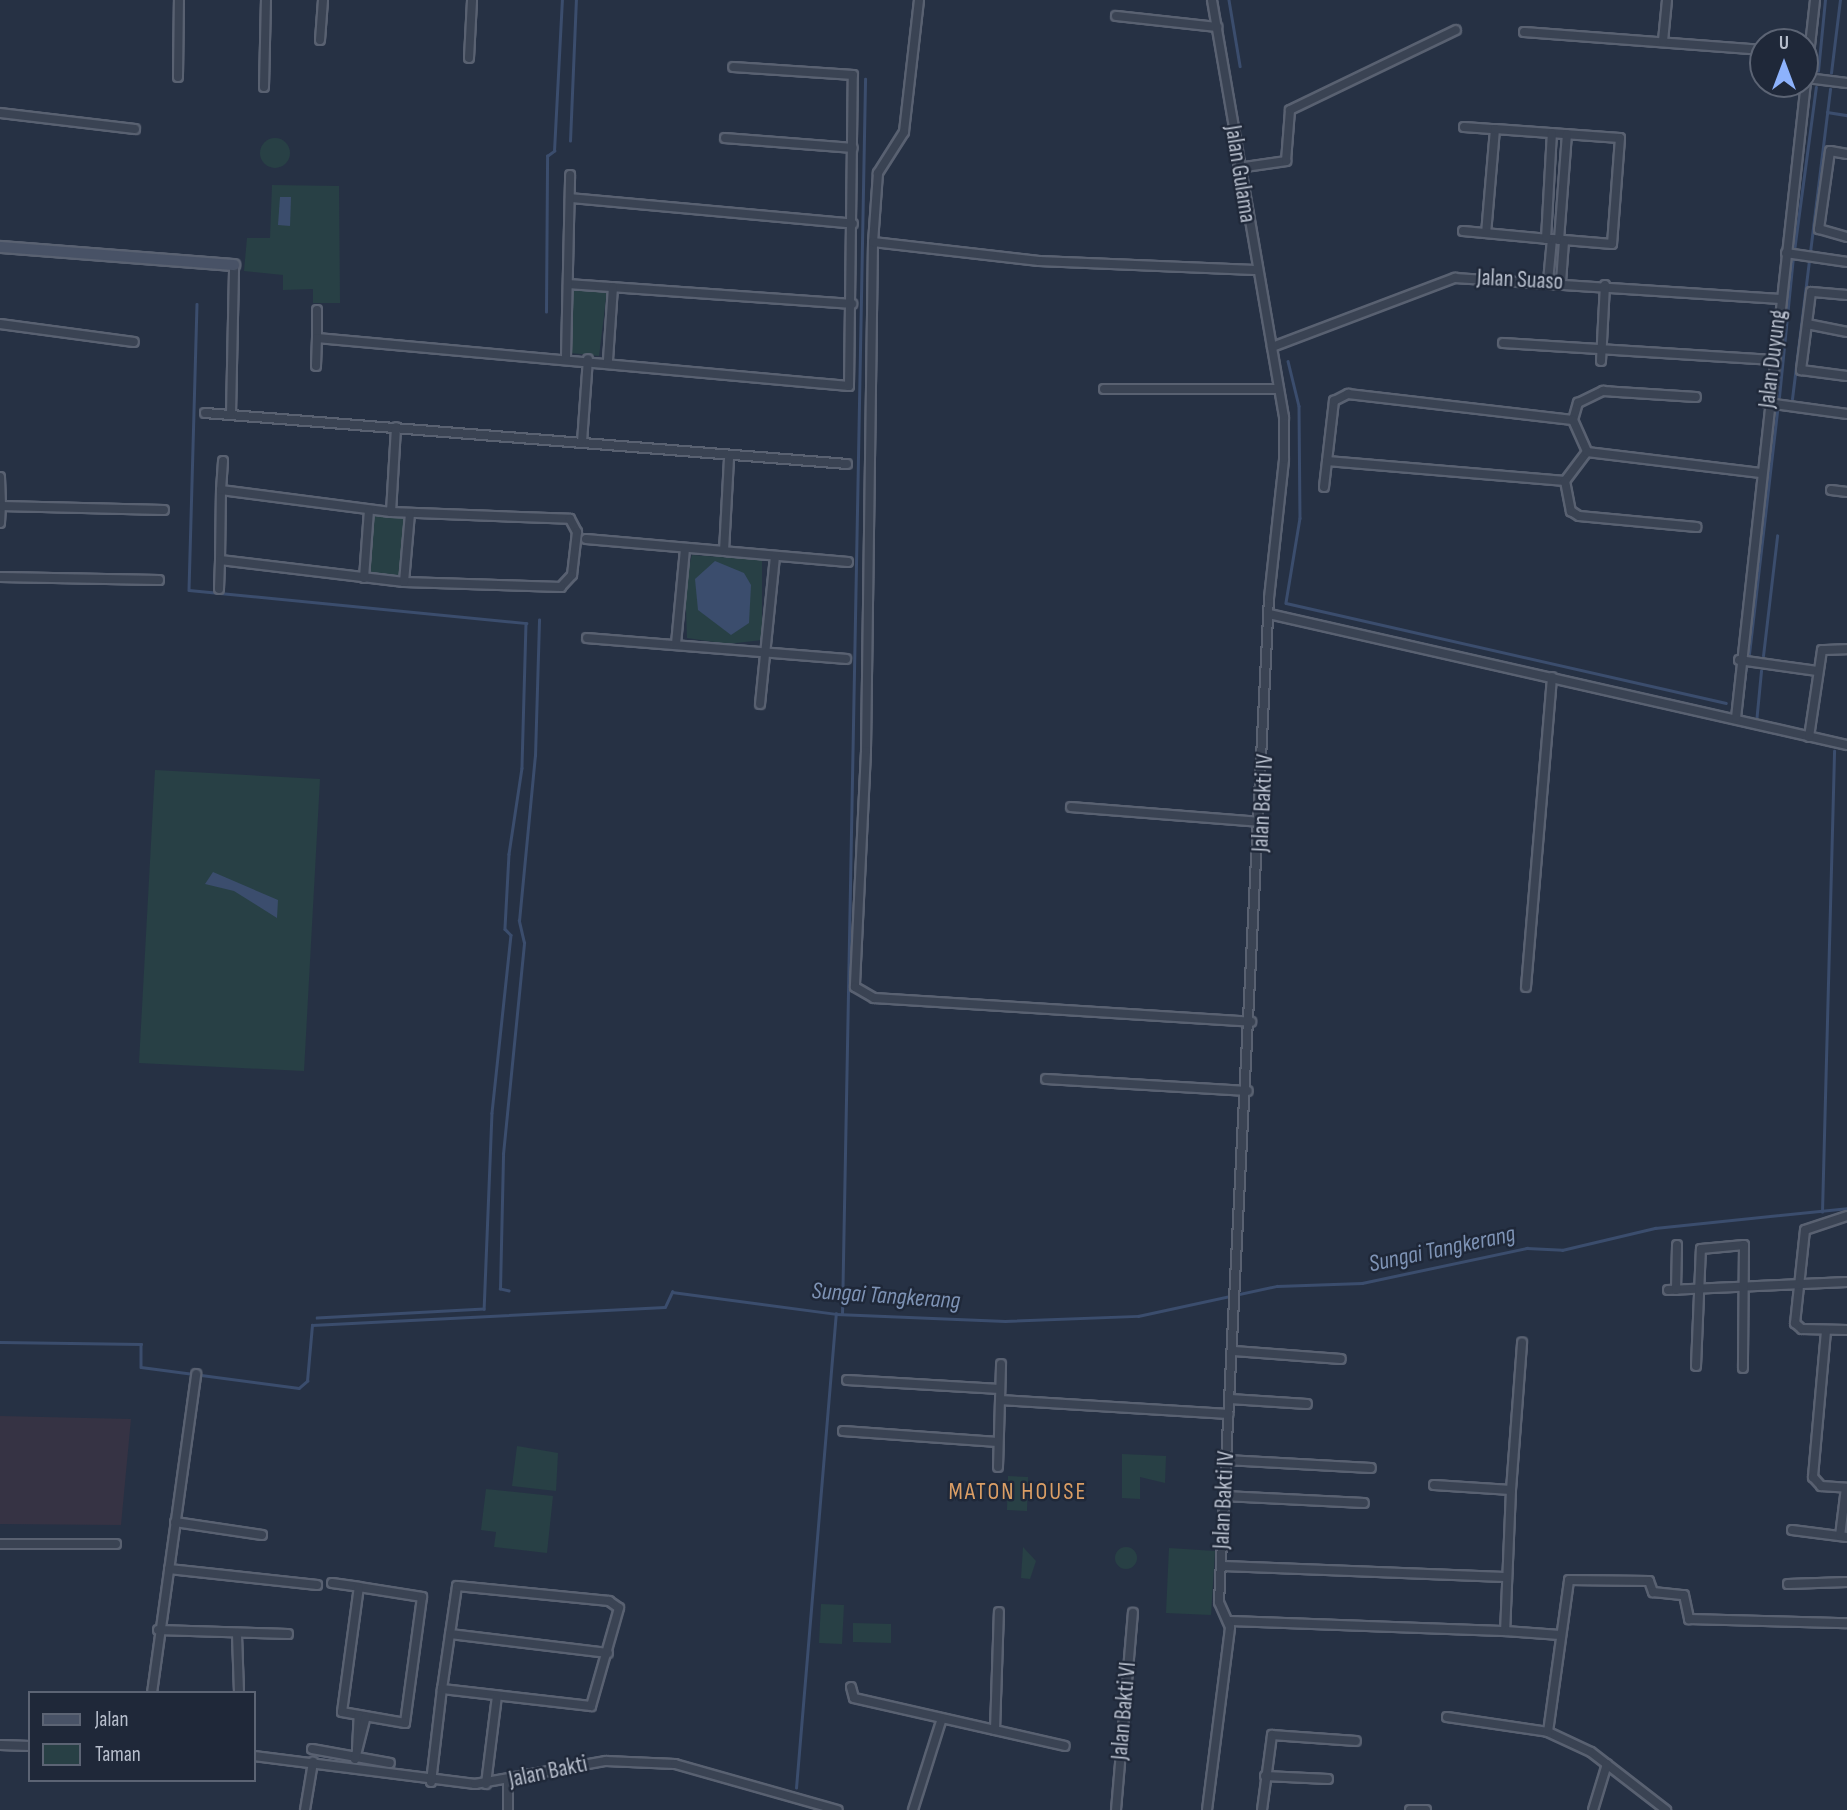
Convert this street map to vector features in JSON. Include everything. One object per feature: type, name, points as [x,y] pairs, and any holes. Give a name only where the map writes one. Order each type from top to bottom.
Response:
[{"type":"street","points":[[178,77],[179,0]]},
{"type":"street","points":[[264,87],[266,0]]},
{"type":"street","points":[[320,40],[323,0]]},
{"type":"street","points":[[469,58],[472,0]]},
{"type":"street","points":[[919,0],[904,132],[878,173],[873,242],[857,991],[874,998],[1251,1022]]},
{"type":"street","name":"Jalan Gulama","points":[[1212,0],[1255,270],[1272,347]]},
{"type":"street","points":[[1663,41],[1667,0]]},
{"type":"street","name":"Jalan Duyung","points":[[1811,28],[1815,0]]},
{"type":"street","points":[[1116,16],[1217,27]]},
{"type":"street","points":[[1238,168],[1286,161],[1290,110],[1455,30]]},
{"type":"street","points":[[1524,32],[1749,49]]},
{"type":"street","points":[[317,338],[608,360],[846,387],[853,376],[853,75],[733,67]]},
{"type":"street","points":[[1819,80],[1847,83]]},
{"type":"street","name":"Jalan Duyung","points":[[1736,718],[1739,660],[1780,299],[1797,255],[1806,98]]},
{"type":"street","points":[[0,113],[135,129]]},
{"type":"street","points":[[1464,127],[1620,138],[1612,244],[1464,231]]},
{"type":"street","points":[[1486,233],[1495,129]]},
{"type":"street","points":[[1552,133],[1555,240],[1561,282]]},
{"type":"street","points":[[1548,281],[1567,134]]},
{"type":"street","points":[[725,138],[853,148]]},
{"type":"street","points":[[1847,154],[1830,151],[1819,229],[1847,237]]},
{"type":"street","points":[[566,357],[570,175]]},
{"type":"street","points":[[570,198],[853,225]]},
{"type":"street","points":[[873,242],[1039,261],[1255,270]]},
{"type":"street","points":[[0,247],[234,265],[231,414]]},
{"type":"street","points":[[1797,255],[1847,262]]},
{"type":"street","name":"Jalan Suaso","points":[[1272,347],[1455,278],[1548,281],[1780,299]]},
{"type":"street","points":[[568,284],[852,304]]},
{"type":"street","points":[[1601,361],[1605,285]]},
{"type":"street","points":[[608,360],[613,287]]},
{"type":"street","points":[[1847,295],[1811,292],[1801,370],[1847,376]]},
{"type":"street","points":[[316,366],[317,310]]},
{"type":"street","points":[[0,324],[134,342]]},
{"type":"street","points":[[1807,324],[1847,332]]},
{"type":"street","points":[[1503,343],[1602,345],[1773,360]]},
{"type":"street","name":"Jalan Bakti IV","points":[[1207,1810],[1228,1621],[1219,1607],[1224,1496],[1237,1310],[1237,1260],[1263,822],[1269,614],[1284,459],[1272,347]]},
{"type":"street","points":[[582,442],[587,359]]},
{"type":"street","points":[[1104,389],[1278,390]]},
{"type":"street","points":[[1587,452],[1573,420],[1578,403],[1603,391],[1696,397]]},
{"type":"street","points":[[1324,486],[1334,401],[1348,394],[1573,420]]},
{"type":"street","points":[[1767,403],[1847,414]]},
{"type":"street","points":[[205,413],[582,442],[729,458],[847,464]]},
{"type":"street","points":[[391,512],[397,427]]},
{"type":"street","points":[[1587,452],[1761,472]]},
{"type":"street","points":[[1587,452],[1565,481],[1571,510],[1579,516],[1696,527]]},
{"type":"street","points":[[724,551],[729,458]]},
{"type":"street","points":[[219,589],[223,461]]},
{"type":"street","points":[[1327,461],[1565,481]]},
{"type":"street","points":[[0,523],[1,477]]},
{"type":"street","points":[[220,559],[404,582],[564,586],[572,575],[577,532],[570,519],[391,512],[221,490]]},
{"type":"street","points":[[1831,490],[1847,492]]},
{"type":"street","points":[[1,506],[164,510]]},
{"type":"street","points":[[364,578],[369,510]]},
{"type":"street","points":[[404,582],[410,513]]},
{"type":"street","points":[[586,539],[848,562]]},
{"type":"street","points":[[676,644],[685,548]]},
{"type":"street","points":[[761,704],[775,557]]},
{"type":"street","points":[[0,577],[159,580]]},
{"type":"street","points":[[1269,614],[1847,745]]},
{"type":"street","points":[[587,638],[765,650],[846,659]]},
{"type":"street","points":[[1809,737],[1817,671],[1823,648],[1847,649]]},
{"type":"street","points":[[1739,660],[1817,671]]},
{"type":"street","points":[[1526,987],[1552,677]]},
{"type":"street","points":[[1071,807],[1263,822]]},
{"type":"street","points":[[1046,1079],[1248,1091]]},
{"type":"street","points":[[1847,1216],[1807,1227],[1797,1288],[1796,1326],[1826,1331],[1847,1330]]},
{"type":"street","points":[[1696,1366],[1699,1290],[1706,1244],[1746,1246],[1743,1368]]},
{"type":"street","points":[[1677,1245],[1672,1290],[1797,1288],[1847,1282]]},
{"type":"street","points":[[1792,1530],[1843,1537],[1846,1488],[1821,1486],[1813,1477],[1826,1331]]},
{"type":"street","points":[[1504,1631],[1521,1342]]},
{"type":"street","points":[[1234,1351],[1341,1359]]},
{"type":"street","points":[[998,1467],[1001,1364]]},
{"type":"street","points":[[152,1691],[158,1630],[196,1374]]},
{"type":"street","points":[[847,1380],[1000,1389]]},
{"type":"street","points":[[1230,1399],[1307,1404]]},
{"type":"street","points":[[1000,1400],[1229,1414]]},
{"type":"street","points":[[843,1431],[999,1442]]},
{"type":"street","points":[[1226,1460],[1371,1468]]},
{"type":"street","points":[[1434,1485],[1511,1490]]},
{"type":"street","points":[[1224,1496],[1364,1503]]},
{"type":"street","points":[[175,1522],[262,1535]]},
{"type":"street","points":[[0,1544],[117,1544]]},
{"type":"street","points":[[1221,1566],[1507,1577]]},
{"type":"street","points":[[169,1569],[317,1585]]},
{"type":"street","points":[[1548,1731],[1564,1587],[1576,1579],[1649,1581],[1651,1591],[1684,1595],[1689,1619],[1847,1623]]},
{"type":"street","points":[[1788,1584],[1847,1582]]},
{"type":"street","points":[[332,1583],[359,1587],[422,1597],[405,1723],[342,1712],[359,1587]]},
{"type":"street","points":[[431,1782],[442,1689],[457,1586],[609,1601],[620,1614],[590,1706],[442,1689]]},
{"type":"street","points":[[995,1730],[999,1612]]},
{"type":"street","name":"Jalan Bakti VI","points":[[1116,1810],[1133,1613]]},
{"type":"street","points":[[1228,1621],[1560,1635]]},
{"type":"street","points":[[158,1630],[237,1635],[288,1634]]},
{"type":"street","points":[[450,1634],[608,1653]]},
{"type":"street","points":[[237,1635],[239,1691]]},
{"type":"street","points":[[851,1688],[854,1698],[1065,1746]]},
{"type":"street","points":[[486,1784],[497,1696]]},
{"type":"street","points":[[353,1768],[363,1716]]},
{"type":"street","points":[[1447,1717],[1548,1731],[1607,1764],[1666,1810]]},
{"type":"street","points":[[913,1810],[942,1718]]},
{"type":"street","points":[[1262,1810],[1269,1740],[1277,1734],[1356,1741]]},
{"type":"street","points":[[0,1745],[28,1746]]},
{"type":"street","points":[[312,1749],[356,1753],[390,1763]]},
{"type":"street","name":"Jalan Bakti","points":[[256,1756],[313,1762],[431,1782],[486,1784],[508,1782],[563,1766],[675,1764],[823,1808],[838,1810]]},
{"type":"street","points":[[305,1810],[313,1762]]},
{"type":"street","points":[[1593,1810],[1607,1764]]},
{"type":"street","points":[[1265,1776],[1328,1779]]},
{"type":"street","points":[[508,1782],[508,1810]]},
{"type":"street","points":[[1410,1810],[1426,1810]]},
{"type":"shaded area","points":[[0,1416],[131,1419],[121,1525],[0,1524]]},
{"type":"green space","points":[[275,138],[281,139],[289,147],[289,159],[281,167],[275,168],[269,167],[261,159],[260,153],[261,147],[269,139]]},
{"type":"green space","points":[[272,185],[339,186],[340,303],[313,303],[313,289],[283,290],[283,275],[244,271],[247,238],[270,238]]},
{"type":"green space","points":[[572,286],[607,290],[599,356],[571,353]]},
{"type":"green space","points":[[371,512],[408,516],[403,579],[365,577]]},
{"type":"green space","points":[[692,555],[762,560],[762,640],[728,644],[687,638],[685,581]]},
{"type":"green space","points":[[155,770],[320,779],[304,1071],[139,1063]]},
{"type":"green space","points":[[517,1446],[558,1453],[556,1491],[512,1486]]},
{"type":"green space","points":[[1122,1454],[1166,1456],[1165,1483],[1140,1477],[1140,1499],[1122,1498]]},
{"type":"green space","points":[[1008,1476],[1028,1477],[1027,1511],[1007,1510]]},
{"type":"green space","points":[[486,1489],[553,1496],[547,1553],[494,1547],[496,1532],[481,1530]]},
{"type":"green space","points":[[1023,1547],[1036,1561],[1030,1579],[1021,1578]]},
{"type":"green space","points":[[1126,1547],[1136,1554],[1137,1558],[1130,1568],[1126,1569],[1116,1562],[1115,1558],[1122,1548]]},
{"type":"green space","points":[[1169,1548],[1215,1551],[1211,1615],[1166,1613]]},
{"type":"green space","points":[[821,1604],[844,1605],[842,1644],[819,1643]]},
{"type":"green space","points":[[853,1623],[891,1624],[891,1643],[853,1642]]},
{"type":"water","points":[[280,197],[291,197],[290,226],[278,225]]},
{"type":"water","points":[[715,561],[744,573],[751,585],[749,623],[731,635],[698,610],[695,579]]},
{"type":"water","points":[[213,872],[278,900],[277,918],[234,891],[205,884]]},
{"type":"waterway","points":[[546,312],[547,156],[554,151],[562,0]]},
{"type":"waterway","points":[[570,141],[576,0]]},
{"type":"waterway","points":[[1229,0],[1240,66]]},
{"type":"waterway","points":[[1819,61],[1825,0]]},
{"type":"waterway","points":[[1831,73],[1840,0]]},
{"type":"waterway","points":[[842,1314],[865,79]]},
{"type":"waterway","points":[[1792,399],[1830,89]]},
{"type":"waterway","points":[[1794,251],[1815,98]]},
{"type":"waterway","points":[[1827,112],[1847,115]]},
{"type":"waterway","points":[[1779,397],[1793,257]]},
{"type":"waterway","points":[[197,304],[189,590],[526,623],[522,768],[509,854],[505,929],[511,935],[492,1113],[484,1309],[317,1318]]},
{"type":"waterway","points":[[1288,361],[1299,406],[1300,518],[1286,603],[1726,703]]},
{"type":"waterway","points":[[1749,654],[1777,412]]},
{"type":"waterway","points":[[1763,656],[1777,536]]},
{"type":"waterway","points":[[509,1291],[500,1289],[503,1154],[524,943],[519,921],[535,756],[539,620]]},
{"type":"waterway","points":[[1741,707],[1746,669]]},
{"type":"waterway","points":[[1756,723],[1761,671]]},
{"type":"waterway","points":[[1822,1212],[1834,751]]},
{"type":"waterway","name":"Sungai Tangkerang","points":[[0,1342],[141,1344],[141,1367],[299,1388],[307,1381],[312,1325],[665,1307],[672,1292],[836,1314],[1005,1321],[1138,1316],[1277,1286],[1362,1283],[1527,1248],[1562,1250],[1655,1228],[1847,1208]]},
{"type":"waterway","points":[[796,1788],[836,1314]]},
{"type":"district","name":"MATON HOUSE","points":[[1018,1492]]}]
